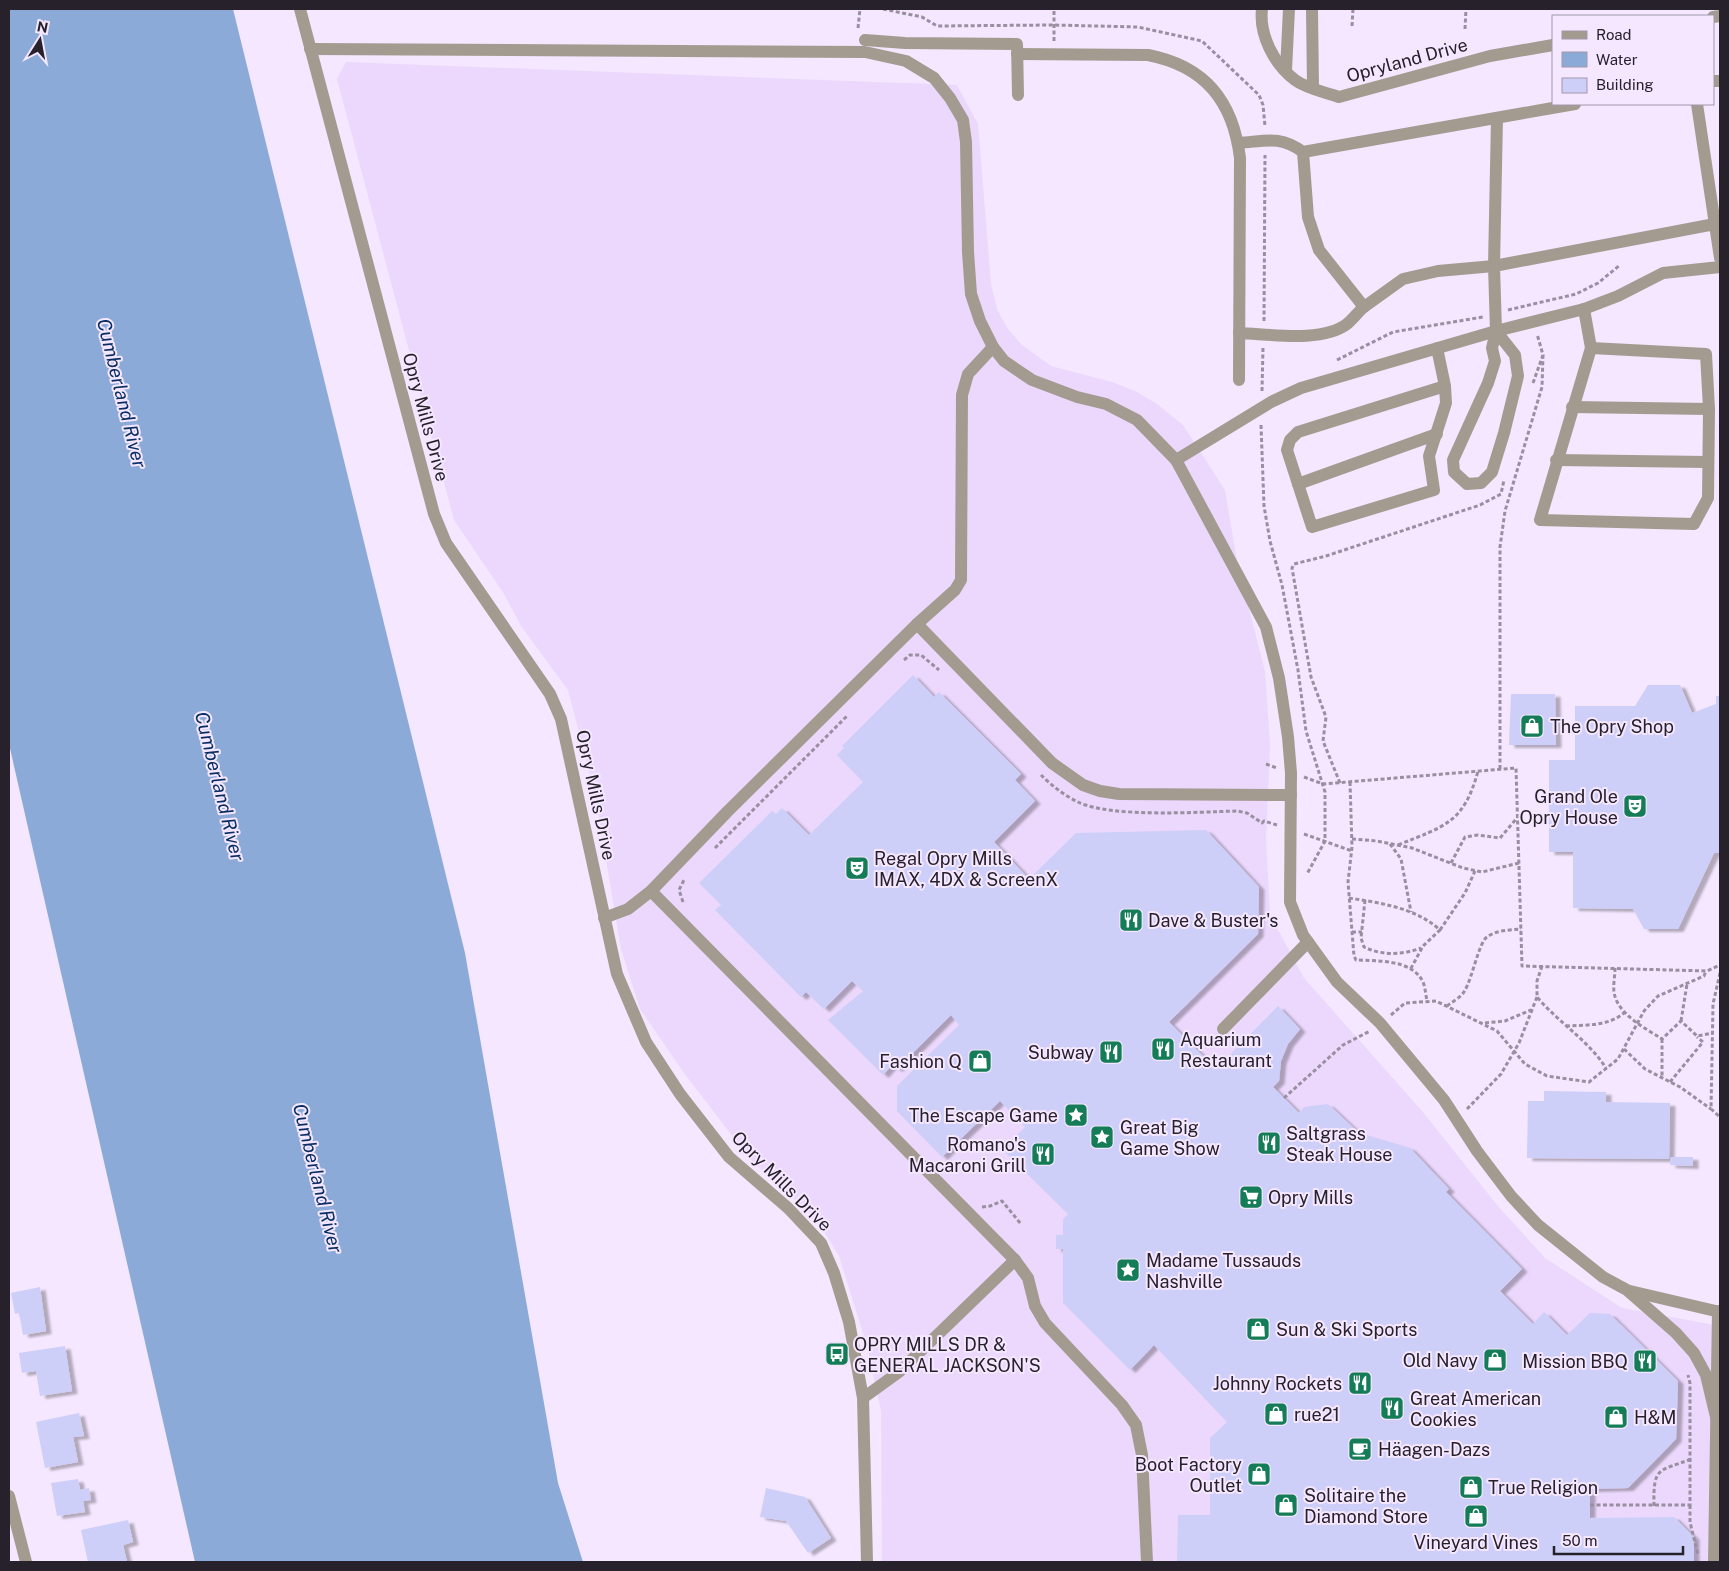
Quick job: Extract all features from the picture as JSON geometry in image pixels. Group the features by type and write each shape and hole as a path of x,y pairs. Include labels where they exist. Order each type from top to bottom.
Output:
{"street":[{"name":"Opry Mills Drive","path":"300,9 434,514 446,543 550,694 561,720 616,974 646,1042 660,1066 729,1157 788,1208 821,1244 834,1273 849,1322 863,1398 867,1562"},
{"name":"Opryland Drive","path":"1262,9 1264,38 1277,60 1295,80 1339,97 1490,56 1552,45"},
{"path":"1286,70 1290,9"},
{"path":"1312,9 1313,88"},
{"path":"865,40 1148,55 1184,65 1214,90 1227,107 1238,143 1240,158 1238,380"},
{"path":"310,49 865,52 906,60 934,78 963,120 971,294 980,322 994,347 1004,361 1032,380 1077,397 1106,404 1137,420 1176,460 1266,627 1279,678 1291,773 1290,902 1308,942 1337,982 1380,1023 1444,1100 1511,1196 1538,1226 1603,1277 1628,1290 1719,1312 1714,1562"},
{"path":"1017,49 1018,95"},
{"path":"1303,152 1569,105"},
{"path":"1697,105 1718,224 1720,258"},
{"path":"1496,331 1515,355 1518,376 1492,472 1481,483 1467,484 1454,472 1453,460 1488,383 1495,361 1492,348 1496,331 1494,266 1497,118"},
{"path":"1238,143 1265,142 1281,139 1292,143 1303,152 1308,217 1319,250 1364,307"},
{"path":"1239,333 1297,335 1326,333 1346,324 1364,307 1403,279 1438,271 1494,266 1718,224"},
{"path":"1176,460 1262,408 1301,388 1496,331 1584,309 1618,296 1663,274 1720,267"},
{"path":"1584,309 1591,348 1556,460 1540,520 1694,524 1708,498 1709,408 1706,354 1591,348"},
{"path":"604,918 628,909 651,891 727,812 917,624 955,590 961,580 962,395 968,374 994,347"},
{"path":"1438,348 1445,386 1446,403 1429,456 1434,490 1312,527 1287,450 1290,440 1298,432 1445,386"},
{"path":"1572,407 1709,408"},
{"path":"1298,484 1437,434"},
{"path":"1556,460 1707,462"},
{"path":"917,624 1052,763 1083,785 1100,791 1119,794 1292,795"},
{"path":"651,891 1015,1260 1028,1278 1035,1306 1044,1323 1122,1405 1136,1425 1142,1455 1148,1562"},
{"path":"1223,1029 1308,942"},
{"path":"863,1398 899,1372 1015,1260"},
{"path":"1628,1290 1676,1333 1694,1353 1706,1376 1718,1421"},
{"path":"9,1496 14,1544 26,1562"}],"path":[{"path":"883,9 922,17 937,26 1053,25 1138,28 1202,41 1259,95 1264,112 1265,142 1262,460 1266,515 1298,670 1306,731 1325,792 1325,841 1307,874"},
{"path":"1352,26 1353,9"},
{"path":"1465,28 1466,9"},
{"path":"1330,363 1393,332 1477,319 1576,294 1598,283 1620,265"},
{"path":"1500,769 1500,548 1505,511 1542,387 1543,356 1530,305"},
{"path":"1262,388 1267,386"},
{"path":"1307,651 1311,677 1326,717 1323,741 1340,783"},
{"path":"900,663 910,655 921,655 940,671"},
{"path":"714,849 851,713"},
{"path":"1266,764 1323,784 1516,768 1522,966 1706,971 1720,965"},
{"path":"1037,771 1078,802 1098,808 1129,811 1237,811 1247,813 1262,823 1264,821 1352,851"},
{"path":"1398,845 1437,829 1463,811 1478,771"},
{"path":"1350,782 1352,851 1348,882 1354,956 1356,960 1390,962 1410,970 1422,981 1427,1002"},
{"path":"1451,864 1465,837 1478,835 1500,838 1518,818"},
{"path":"1352,839 1390,843 1412,848 1451,864 1475,871 1491,870 1519,863"},
{"path":"1390,843 1400,859 1412,912"},
{"path":"1410,970 1422,948 1440,930 1465,893 1475,871"},
{"path":"688,907 682,901 679,890 690,874"},
{"path":"1349,898 1365,900 1412,912 1433,923 1440,930"},
{"path":"1365,900 1362,944 1372,951 1396,954 1422,948"},
{"path":"1447,1006 1464,993 1476,967 1480,947 1486,937 1499,932 1521,928"},
{"path":"1352,932 1362,932"},
{"path":"1456,1118 1483,1095 1502,1074 1515,1052 1537,997 1537,981 1542,966"},
{"path":"1615,968 1614,992 1617,1003 1638,1023 1662,1039"},
{"path":"1284,1098 1343,1045 1366,1034 1405,1003 1436,1001 1497,1031 1525,1064 1547,1076 1589,1082 1618,1059 1644,1011 1658,996 1704,976 1706,971"},
{"path":"1711,1109 1713,1004 1720,973"},
{"path":"1662,1078 1662,1039 1681,1021 1687,984"},
{"path":"1537,997 1566,1026 1589,1045 1606,1068"},
{"path":"1481,1023 1493,1024 1505,1021 1531,1010"},
{"path":"1566,1026 1608,1022 1625,1012"},
{"path":"1670,1082 1703,1042 1681,1021"},
{"path":"1697,1036 1713,1033"},
{"path":"1624,1049 1645,1069 1670,1082 1720,1117"},
{"path":"1002,1201 1021,1224"},
{"path":"1686,1368 1690,1382 1690,1522 1696,1541 1699,1562"},
{"path":"1654,1506 1656,1478 1661,1471 1669,1465 1691,1459"},
{"path":"1590,1505 1654,1506 1690,1504"}],"shaded area":[{"name":"Opry Mills","path":"346,62 957,85 978,124 991,284 997,309 1007,328 1022,345 1051,366 1112,382 1135,391 1157,404 1183,425 1225,490 1238,567 1265,671 1270,745 1266,839 1270,915 1304,978 1422,1111 1497,1205 1545,1258 1622,1308 1720,1326 1720,1562 882,1562 881,1411 867,1346 839,1256 817,1220 750,1159 684,1073 640,1009 621,949 595,795 568,690 521,626 504,594 454,520 337,79"}],"water":[{"name":"Cumberland River","path":"9,9 233,9 465,953 558,1483 583,1562 195,1562 9,744"}],"building":[{"name":"Opry Mills","path":"913,675 934,697 939,692 1021,774 1015,780 1035,801 994,842 1029,879 1076,833 1206,830 1259,887 1258,934 1169,1022 1216,1069 1278,1006 1300,1029 1288,1044 1281,1061 1279,1081 1273,1087 1299,1113 1304,1107 1328,1104 1359,1133 1410,1148 1449,1189 1446,1192 1522,1269 1500,1291 1533,1324 1544,1312 1567,1335 1590,1313 1610,1314 1678,1381 1676,1439 1628,1488 1590,1489 1590,1518 1674,1517 1694,1537 1694,1562 1177,1562 1178,1515 1210,1515 1210,1438 1227,1422 1154,1345 1130,1370 1063,1303 1063,1249 1056,1249 1056,1235 1063,1235 1063,1219 1068,1214 1002,1149 1025,1127 1000,1101 942,1157 897,1111 897,1086 959,1025 951,1015 897,1069 892,1065 883,1075 828,1020 863,991 852,981 824,1009 806,992 801,997 715,910 721,905 699,883 772,811 776,814 782,808 809,835 863,782 837,755 844,748 842,746"},
{"name":"Grand Ole Opry House","path":"1648,685 1680,685 1692,713 1716,704 1716,696 1720,696 1720,853 1714,853 1678,929 1644,929 1633,909 1573,908 1573,852 1549,852 1549,760 1575,760 1575,706 1635,706"},
{"name":"The Opry Shop","path":"1511,694 1555,694 1556,745 1509,745"},
{"path":"1544,1091 1606,1092 1606,1102 1670,1103 1669,1159 1527,1158 1528,1101 1544,1101"},
{"path":"1671,1157 1693,1157 1693,1166 1670,1165"},
{"path":"40,1287 46,1331 23,1335 19,1313 15,1314 11,1293"},
{"path":"65,1346 72,1391 40,1396 36,1371 22,1373 19,1353"},
{"path":"79,1413 84,1436 73,1437 78,1462 45,1468 36,1422"},
{"path":"78,1479 80,1490 89,1488 91,1500 83,1501 85,1512 57,1516 51,1483"},
{"path":"766,1488 805,1497 831,1538 808,1553 786,1521 760,1517"},
{"path":"128,1520 133,1542 123,1545 127,1562 88,1562 81,1530"}],"place":[{"name":"The Opry Shop","path":"1532,726"},
{"name":"Grand Ole Opry House","path":"1635,806"},
{"name":"Regal Opry Mills IMAX, 4DX & ScreenX","path":"857,868"},
{"name":"Dave & Buster's","path":"1131,920"},
{"name":"Aquarium Restaurant","path":"1163,1049"},
{"name":"Subway","path":"1111,1052"},
{"name":"Fashion Q","path":"980,1061"},
{"name":"The Escape Game","path":"1076,1115"},
{"name":"Great Big Game Show","path":"1102,1137"},
{"name":"Saltgrass Steak House","path":"1269,1143"},
{"name":"Romano's Macaroni Grill","path":"1043,1154"},
{"name":"Opry Mills","path":"1251,1197"},
{"name":"Madame Tussauds Nashville","path":"1128,1270"},
{"name":"Sun & Ski Sports","path":"1258,1329"},
{"name":"OPRY MILLS DR & GENERAL JACKSON'S","path":"837,1354"},
{"name":"Old Navy","path":"1495,1360"},
{"name":"Mission BBQ","path":"1645,1361"},
{"name":"Johnny Rockets","path":"1360,1383"},
{"name":"Great American Cookies","path":"1392,1408"},
{"name":"rue21","path":"1276,1414"},
{"name":"H&M","path":"1616,1417"},
{"name":"Häagen-Dazs","path":"1360,1449"},
{"name":"Boot Factory Outlet","path":"1259,1474"},
{"name":"True Religion","path":"1471,1487"},
{"name":"Solitaire the Diamond Store","path":"1286,1505"},
{"name":"Vineyard Vines","path":"1476,1516"}]}
